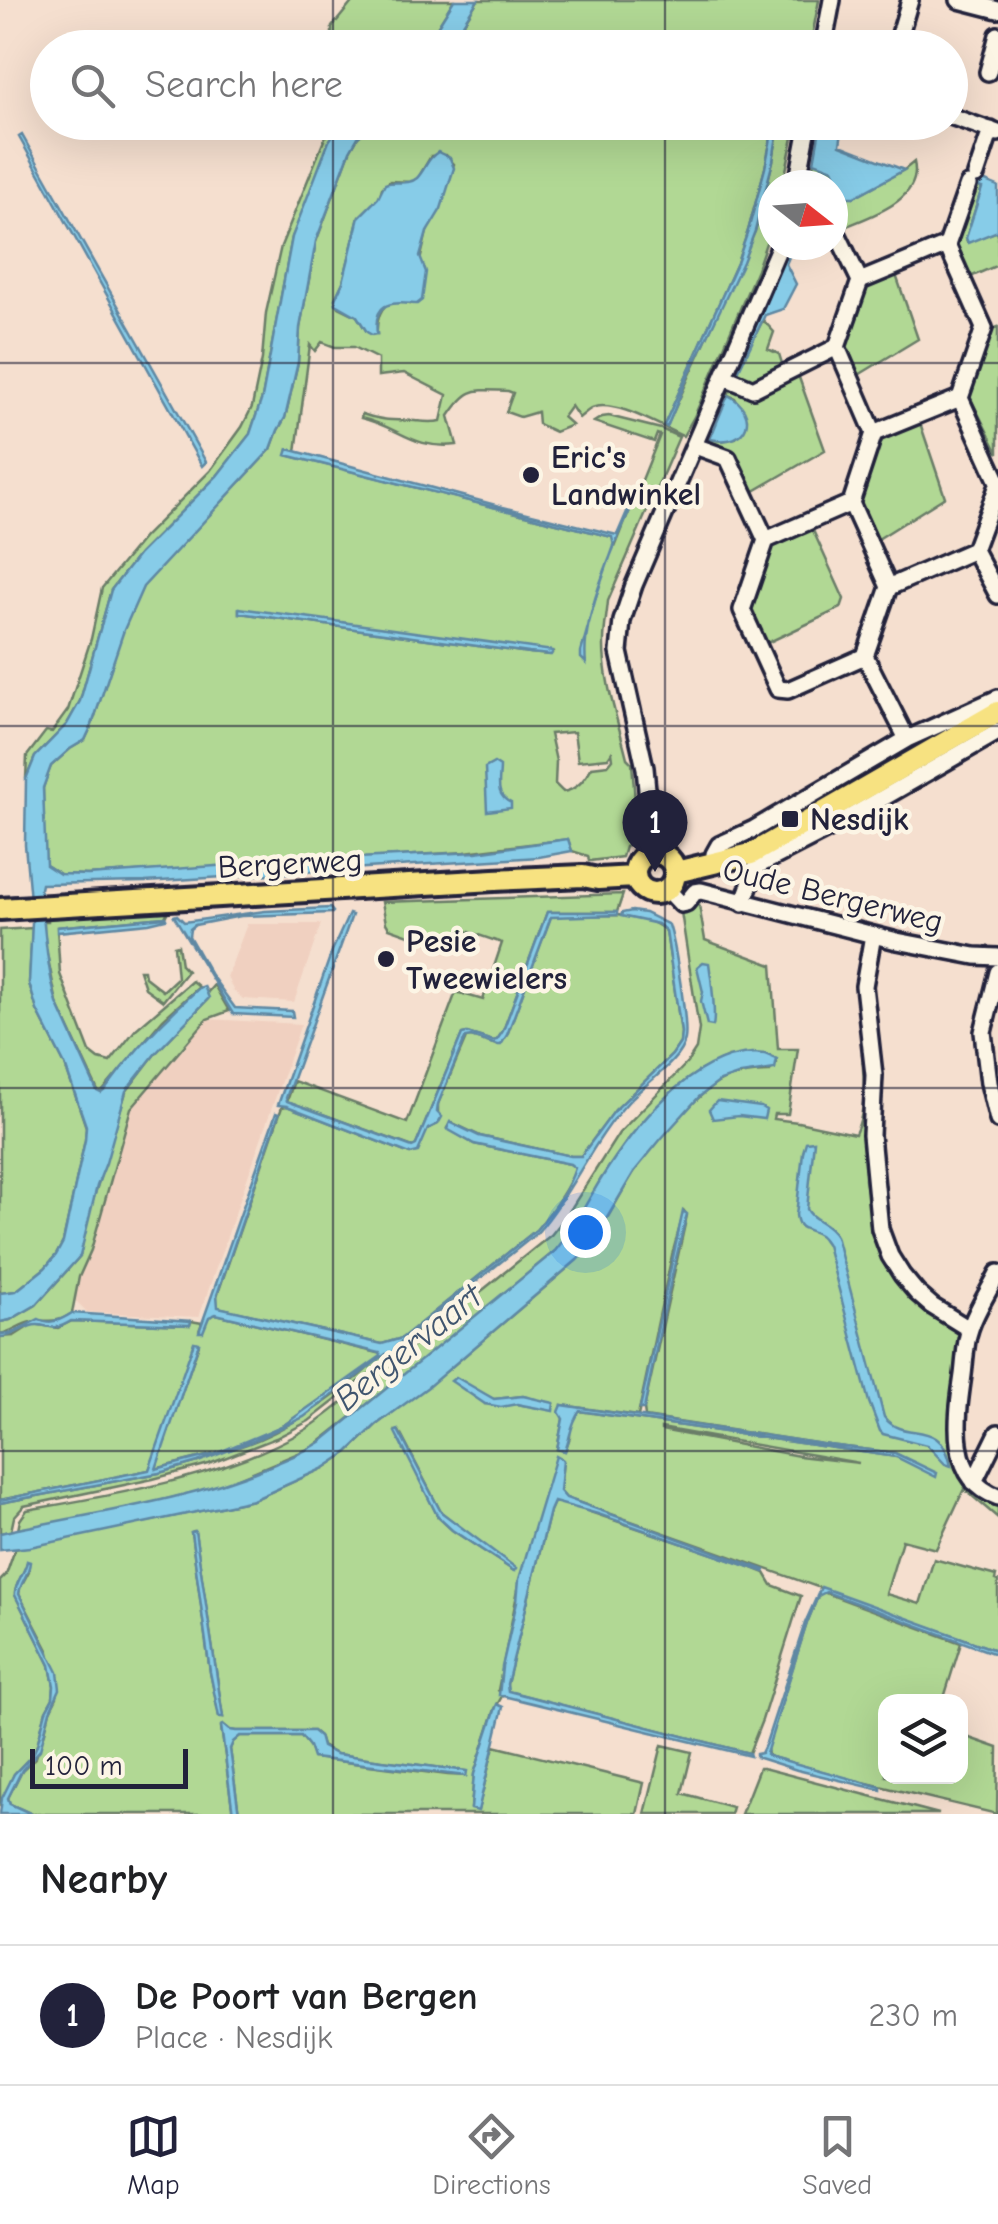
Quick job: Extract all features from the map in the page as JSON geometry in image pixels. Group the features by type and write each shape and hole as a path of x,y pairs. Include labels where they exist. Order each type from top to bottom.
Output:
{"main road":[{"path":"672,874 751,854 998,712"},
{"path":"672,874 668,856 641,865 638,884 648,892 662,892 672,874 714,854 778,838"},
{"name":"Bergerweg","path":"0,909 584,876 598,879 641,865"}],"street":[{"path":"826,30 832,0"},
{"path":"901,30 910,0"},
{"path":"959,0 998,10"},
{"path":"988,72 998,35"},
{"path":"860,281 947,246 995,132 968,122"},
{"path":"800,170 806,140"},
{"path":"874,433 960,398 991,325 947,246"},
{"path":"848,256 860,281 837,348 874,433 851,503 889,587 866,656 907,739"},
{"path":"641,865 645,768 620,663 621,628 634,585 774,260"},
{"path":"725,377 753,389 837,348"},
{"path":"889,587 974,550 998,484 960,398"},
{"path":"695,446 728,458 766,540 742,610 778,689 788,690 866,656"},
{"path":"766,540 851,503"},
{"path":"974,550 998,595"},
{"path":"714,854 719,845 754,829 997,690"},
{"path":"743,903 757,866 998,732"},
{"name":"Oude Bergerweg","path":"672,874 682,904 698,891 874,935 975,956 998,957"},
{"path":"874,935 864,986 874,1076 871,1135 880,1229 890,1256 917,1293 969,1329"},
{"path":"998,972 983,1032 998,1120"},
{"path":"998,1273 969,1329 958,1409 962,1461 974,1482 998,1496"},
{"path":"974,1482 998,1432"}],"shaded area":[{"path":"247,924 321,924 294,1002 243,999 233,990 227,977"},
{"path":"207,1019 301,1024 199,1317 87,1312 73,1298 91,1250 131,1108"}],"green space":[{"path":"354,0 454,0 435,30 332,27"},
{"path":"478,0 819,0 813,30 459,30"},
{"path":"324,140 334,140 292,237 262,398 250,434 217,476 139,554 111,590 80,701 67,724 35,757 26,779 27,756 68,710 91,639 102,588 144,537 210,471 252,407 281,246"},
{"path":"356,140 771,140 764,170 758,170 758,194 737,263 664,425 667,426 758,219 760,260 683,436 625,410 601,406 579,418 571,406 563,417 572,425 555,432 538,424 537,412 520,417 506,412 513,393 487,390 467,395 449,416 457,445 428,444 361,418 362,414 388,420 441,421 447,395 404,373 378,376 378,359 354,347 322,342 315,351 310,345 296,452 288,449 287,455 612,537 616,545 660,435 654,442 594,422 609,416 679,437 608,601 604,656 627,758 632,763 638,839 625,847 622,857 589,861 588,856 572,851 568,839 465,852 87,875 60,874 46,865 43,788 51,766 85,740 123,630 143,586 271,449 285,418 298,362 300,328 316,242","holes":["446,155 454,164 420,261 425,269 410,304 389,303 380,314 377,334 367,332 357,316 339,307 335,299 359,217 390,181 412,182 431,156","239,609 553,652 529,653 239,613","574,732 578,761 608,758 612,752 613,759 608,765 592,767 580,783 563,792 555,784 556,761 550,734"]},
{"path":"776,140 792,140 786,170 771,170"},
{"path":"814,162 833,170 812,170"},
{"path":"914,162 915,176 903,197 848,225 848,189 854,197"},
{"path":"976,186 982,188 967,242 998,231 998,265 968,278 955,247"},
{"path":"895,272 918,339 857,376 844,344 864,286"},
{"path":"763,320 774,332 768,349 779,354 784,370 755,383 735,374"},
{"path":"998,327 998,453 968,393 989,330"},
{"path":"797,372 825,450 749,494 708,444 710,439 736,438 747,419 735,398 728,395 732,386"},
{"path":"919,420 945,497 878,539 860,501 882,436"},
{"path":"811,526 844,599 841,608 765,644 748,608 769,547"},
{"path":"980,711 768,835 746,837 888,755"},
{"path":"623,894 617,912 547,912 503,1031 493,1041 462,1034 413,1147 287,1101 294,1081 407,1123 456,992 483,1000 502,943 464,930 446,948 389,928 382,902"},
{"path":"698,899 705,940 772,965 778,1049 798,1049 788,1114 774,1114 773,1119 855,1134 863,1105 862,1054 869,1052 865,1180 874,1229 885,1253 962,1328 954,1445 998,1501 998,1518 964,1489 936,1549 902,1540 886,1594 920,1604 934,1559 996,1576 998,1651 566,1498 560,1491 563,1460 521,1574 498,1690 502,1696 474,1774 471,1808 478,1810 494,1746 644,1783 637,1814 239,1814 230,1749 240,1736 301,1736 314,1758 448,1775 466,1776 466,1771 336,1754 322,1746 313,1731 236,1731 224,1725 221,1727 233,1814 32,1814 10,1804 8,1798 22,1770 36,1757 57,1697 49,1652 19,1594 29,1571 27,1562 15,1595 50,1665 53,1698 33,1754 14,1774 0,1807 0,1581 15,1549 253,1500 324,1468 577,1260 640,1164 700,1096 723,1080 769,1072 777,1063 765,1054 728,1057 685,1081 627,1141 574,1229 555,1251 313,1447 217,1487 18,1530 27,1510 205,1472 273,1447 305,1430 551,1235 619,1133 696,1049 699,1029 681,912","holes":["684,1211 687,1215 645,1417 895,1453 936,1476 897,1457 579,1411 565,1451 557,1449 562,1405 638,1416","484,1394 494,1399 523,1396 554,1404 552,1410 485,1404","661,1428 859,1463 661,1430","396,1431 441,1512 514,1571 438,1517","194,1531 223,1717 219,1716 191,1532"]},
{"path":"168,911 165,917 57,927 60,974 90,1052 99,1059 110,1062 136,1029 192,981 199,987 163,1019 101,1093 57,1003 44,921"},
{"path":"617,915 650,921 666,931 681,1032 680,1043 672,1055 615,1110 581,1156 480,1136 451,1122 447,1128 474,1144 576,1168 559,1200 536,1230 402,1338 382,1344 217,1307 217,1296 282,1107 410,1154 428,1129 438,1124 438,1104 466,1038 497,1045 507,1035 551,916"},
{"path":"32,928 29,983 37,1010 65,1065 86,1127 85,1140 63,1242 56,1255 16,1291 0,1293 0,930"},
{"path":"178,945 181,965 187,971 163,1001 145,988 139,970 144,970 145,977 163,991 177,978 174,946"},
{"path":"214,985 229,1011 207,1019 131,1108 91,1250 79,1277 72,1313 0,1334 0,1322 36,1305 80,1256 126,1092 155,1054 208,999 207,993"},
{"path":"447,1313 309,1421 276,1438 209,1464 24,1506 14,1517 11,1531 0,1533 0,1503 159,1473 214,1454 155,1469 199,1344 149,1470 0,1500 0,1337 14,1336 33,1324 58,1328 72,1321 190,1325 191,1321 202,1323 199,1331 216,1314 382,1354 392,1353 396,1346","holes":["377,1360 289,1425 229,1450 284,1425"]},
{"path":"558,1501 745,1565 765,1573 772,1585 801,1596 749,1753 507,1691 550,1511"},
{"path":"823,1592 961,1643 945,1694 878,1694 878,1784 968,1784 968,1737 998,1748 997,1814 846,1778 768,1756 767,1748 818,1596"},
{"path":"662,1745 692,1752 682,1793 732,1807 730,1814 645,1814"},
{"path":"759,1768 763,1768 939,1814 741,1814"}],"water":[{"path":"454,0 478,0 459,30 435,30"},
{"path":"22,135 206,462 202,466 19,137"},
{"path":"356,140 316,241 300,328 298,362 285,418 271,449 143,587 85,740 51,766 43,788 46,865 60,874 88,875 476,852 568,839 572,851 539,857 145,882 41,884 48,960 57,1003 97,1091 105,1090 149,1036 199,988 204,986 209,998 155,1054 126,1091 80,1256 36,1305 0,1322 0,1293 16,1291 45,1268 63,1242 86,1126 65,1065 37,1010 29,983 32,922 25,845 26,779 35,757 67,724 80,701 111,590 139,554 217,476 250,434 262,398 292,237 329,141"},
{"path":"771,140 776,140 771,170 764,170"},
{"path":"818,140 841,140 840,145 904,170 848,197 848,170 814,162"},
{"path":"438,152 450,158 454,168 420,257 426,272 422,300 417,304 386,306 378,314 377,334 372,335 357,316 336,304 335,299 359,217 378,198 385,184 413,180"},
{"path":"978,178 998,186 998,231 968,243 966,238 982,188 976,186"},
{"path":"758,194 758,219 743,262 667,427 664,425 748,231"},
{"path":"784,260 788,260 796,284 783,309 765,315 736,371"},
{"path":"728,395 744,410 746,427 734,438 710,439"},
{"path":"288,449 617,535 638,492 611,553 612,537 286,455"},
{"path":"239,608 553,651 551,655 529,653 239,613"},
{"path":"589,625 586,644 586,663 581,652"},
{"path":"494,763 500,767 500,792 511,808 487,811 485,768"},
{"path":"330,908 332,913 241,916 190,929 189,936 211,975 235,1008 292,1011 293,1017 233,1014 174,916 184,922 265,911"},
{"path":"632,911 669,925 685,1017 685,1039 677,1056 616,1116 537,1233 392,1353 304,1417 198,1462 0,1503 149,1470 194,1342 199,1343 156,1469 215,1454 284,1425 381,1356 216,1314 209,1317 203,1332 199,1332 276,1113 279,1114 217,1295 218,1307 382,1344 402,1338 536,1230 564,1193 575,1168 474,1144 447,1129 450,1122 479,1136 581,1156 615,1110 672,1055 680,1043 681,1032 666,931 658,924 621,916"},
{"path":"547,912 617,915 551,917 507,1035 501,1045 465,1038 438,1104 437,1112 442,1117 428,1129 418,1152 410,1154 278,1105 332,951 349,914 352,915 286,1098 412,1147 462,1034 493,1041 503,1031"},
{"path":"165,917 149,923 57,932 57,927"},
{"path":"709,963 713,1026 707,1025 701,1001 703,992 697,967"},
{"path":"753,1053 777,1059 775,1069 720,1081 699,1097 634,1172 591,1245 577,1260 428,1387 324,1468 253,1500 0,1550 0,1533 200,1490 265,1468 322,1441 555,1251 629,1138 665,1098 707,1066"},
{"path":"717,1101 761,1107 766,1110 764,1119 713,1119 709,1110"},
{"path":"814,1141 807,1209 836,1236 884,1417 902,1429 931,1435 946,1450 951,1466 927,1445 880,1431 827,1245 797,1220 803,1152 806,1142"},
{"path":"683,1211 687,1214 644,1409 640,1409"},
{"path":"72,1313 191,1321 190,1325 71,1321 58,1327 31,1326 0,1337 39,1319 56,1321"},
{"path":"456,1377 494,1399 523,1396 554,1403 553,1411 517,1404 485,1404 451,1381"},
{"path":"562,1405 895,1453 937,1473 936,1477 896,1457 580,1411 565,1451 557,1449"},
{"path":"398,1430 441,1512 516,1568 514,1571 438,1517 395,1432"},
{"path":"556,1456 563,1460 560,1491 566,1498 765,1570 554,1502 508,1691 750,1756 499,1695 519,1579"},
{"path":"195,1531 223,1717 219,1717 210,1672 191,1532"},
{"path":"27,1561 29,1567 19,1594 58,1672 60,1689 40,1750 22,1770 8,1798 10,1804 32,1814 0,1814 2,1798 14,1774 33,1754 53,1698 50,1665 15,1595"},
{"path":"821,1587 998,1651 998,1655 826,1592 818,1596 766,1754 881,1790 756,1757 766,1743 805,1623"},
{"path":"497,1704 503,1707 478,1811 471,1809 474,1774"},
{"path":"221,1726 236,1731 313,1731 322,1747 336,1754 467,1771 466,1776 313,1758 301,1736 240,1736 230,1749 239,1814 233,1814"}],"place":[{"name":"Eric's Landwinkel","path":"531,475"},
{"name":"Nesdijk","path":"790,819"},
{"name":"De Poort van Bergen","path":"655,872"},
{"name":"Pesie Tweewielers","path":"386,959"}],"water label":[{"name":"Bergervaart","path":"408,1347"}]}
